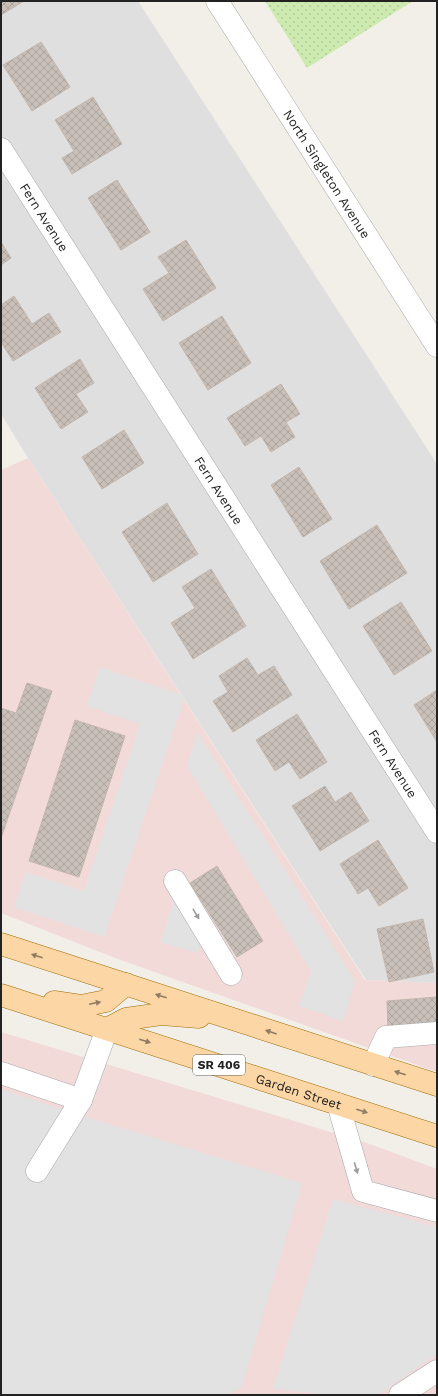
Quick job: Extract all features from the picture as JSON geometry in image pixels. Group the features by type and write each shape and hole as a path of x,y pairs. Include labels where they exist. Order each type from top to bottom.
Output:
{"main road":[{"path":"1,944 437,1085"},
{"path":"1,995 81,1006 106,1001 126,984"},
{"name":"Garden Street","path":"1,995 437,1136"},
{"path":"107,1029 126,1019 161,1014 238,1020"}],"street":[{"name":"North Singleton Avenue","path":"217,1 437,346"},
{"name":"Fern Avenue","path":"1,149 437,832"},
{"path":"176,881 231,974"},
{"path":"37,1171 81,1100 107,1029"},
{"path":"373,1065 386,1037 437,1033"},
{"path":"1,1073 81,1100"},
{"path":"338,1104 363,1191 437,1211"},
{"path":"410,1392 437,1371"}],"shaded area":[{"path":"1,1 138,1 437,464 437,983 366,980 1,414"},
{"path":"28,458 365,980 437,983 437,1072 115,958 1,913 1,470"},
{"path":"100,667 185,696 104,937 14,907 26,872 84,891 140,724 87,706"},
{"path":"197,732 355,981 343,1021 299,1006 311,971 187,766"},
{"path":"176,896 202,940 197,953 160,942"},
{"path":"1,1032 370,1144 437,1169 437,1395 1,1395"},
{"path":"1,1089 47,1105 302,1183 242,1386 228,1395 1,1395"},
{"path":"333,1199 437,1227 437,1354 378,1395 329,1395 273,1389"}],"green space":[{"path":"265,1 413,1 307,68"}],"building":[{"path":"1,1 24,1 1,15"},
{"path":"41,42 70,87 32,111 3,65"},
{"path":"93,97 122,144 72,174 62,158 74,151 55,120"},
{"path":"117,180 150,232 121,250 88,198"},
{"path":"186,240 216,288 163,321 143,289 169,273 158,257"},
{"path":"1,242 11,258 1,265"},
{"path":"14,296 32,324 49,313 61,332 13,361 1,342 1,305"},
{"path":"222,316 251,363 208,390 179,343"},
{"path":"80,359 94,383 76,394 88,412 61,429 35,388"},
{"path":"281,384 300,414 286,422 295,437 271,452 261,436 245,446 227,418"},
{"path":"124,430 144,463 102,489 82,457"},
{"path":"299,467 332,519 303,537 271,485"},
{"path":"167,503 198,554 153,582 122,532"},
{"path":"377,525 407,573 349,609 320,561"},
{"path":"211,569 246,626 193,659 171,623 195,608 182,587"},
{"path":"401,602 432,651 394,675 363,626"},
{"path":"247,658 258,675 274,666 292,695 233,732 213,701 228,692 219,676"},
{"path":"27,683 52,691 1,838 1,708 16,713"},
{"path":"437,690 437,742 414,705"},
{"path":"297,714 327,762 300,779 289,762 275,771 256,740"},
{"path":"75,720 125,736 79,877 29,861"},
{"path":"325,786 335,802 351,792 369,821 320,851 292,806"},
{"path":"378,840 408,888 379,906 368,888 358,894 340,864"},
{"path":"217,866 263,941 237,957 190,883"},
{"path":"423,919 434,972 389,982 377,929"},
{"path":"437,997 437,1027 388,1030 387,1001"}]}
